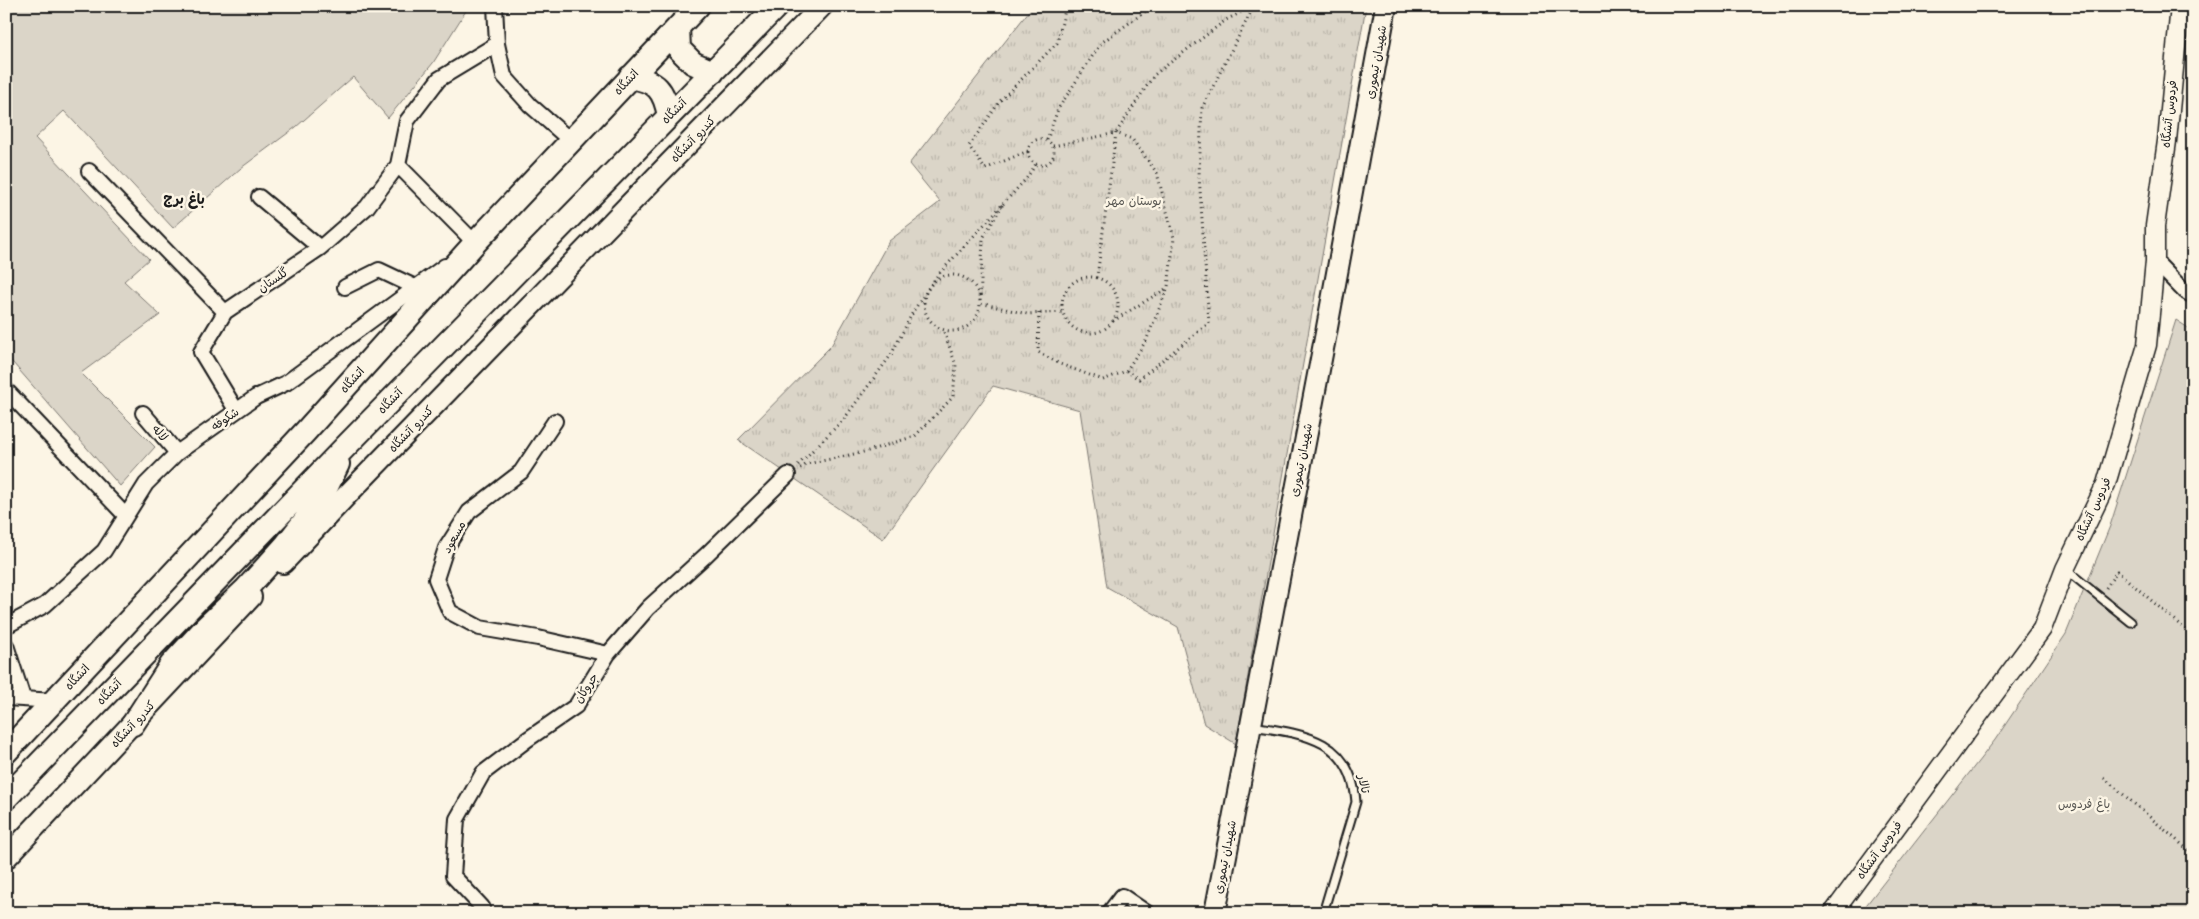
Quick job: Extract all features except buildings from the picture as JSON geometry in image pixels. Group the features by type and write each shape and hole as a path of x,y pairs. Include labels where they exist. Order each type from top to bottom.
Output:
{"main road":[{"name":"اتشگاه","path":"6,752 305,432 475,243 698,6"},
{"name":"آتشگاه","path":"6,798 777,6"},
{"name":"کندرو آتشگاه","path":"6,858 346,496 822,6"},
{"name":"شهیدان تیموری","path":"1214,913 1326,334 1386,6"},
{"path":"678,27 679,49 693,63 713,72"},
{"path":"630,77 645,80 657,86 666,100 669,116"},
{"path":"133,724 171,665 206,627 246,589 285,546 320,501 349,444"}],"street":[{"path":"495,6 497,44 504,76 530,105 571,141"},
{"name":"فردوس آتشگاه","path":"1833,913 2042,628 2065,569 2106,484 2147,344 2155,261 2155,226 2167,141 2180,6"},
{"path":"475,243 398,165 407,121 439,79 497,44"},
{"name":"گلستان","path":"236,410 201,352 225,312 320,248 367,207 398,165"},
{"path":"89,171 225,312"},
{"path":"259,198 320,248"},
{"name":"شکوفه","path":"6,626 45,605 104,551 146,484 176,453 236,410 286,383 475,243"},
{"path":"2155,261 2184,291 2193,296"},
{"path":"346,287 379,270 415,287"},
{"path":"6,390 126,516"},
{"name":"لاله","path":"143,413 176,453"},
{"name":"مسعود","path":"555,421 521,472 468,512 446,548 436,579 450,612 480,628 538,638 608,654"},
{"name":"جروکان","path":"480,913 482,907 453,876 457,819 483,773 576,706 608,654 648,608 705,556 788,475"},
{"path":"6,645 23,698"},
{"path":"6,698 55,701"},
{"path":"1109,913 1122,896 1147,913"}],"lane":[{"path":"2065,569 2131,622"},
{"name":"تالار","path":"1250,726 1308,736 1325,743 1341,758 1354,784 1356,802 1322,913"}],"path":[{"path":"1028,151 1030,159 1036,164 1041,165 1049,162 1054,155 1053,146 1047,140 1035,141 1028,151 985,169 969,146 1002,100 1057,43 1066,6"},
{"path":"1047,140 1058,109 1101,44 1153,6"},
{"path":"1096,278 1116,132 1154,75 1226,20 1254,6"},
{"path":"1126,371 1139,379 1209,323 1199,175 1202,108 1254,6"},
{"path":"1039,313 1038,352 1060,364 1103,380 1126,371 1146,340 1168,287 1174,238 1157,173 1132,139 1116,132 1053,146"},
{"path":"1003,204 983,238 979,312 968,326 952,331 943,329 929,318 924,300 927,291 950,261 1026,179 1036,164"},
{"path":"788,475 844,419 891,355 914,310 933,283 949,275 967,279 979,294 980,303"},
{"path":"1112,321 1117,314 1117,296 1112,287 1105,281 1087,277 1070,285 1063,302 1064,312 1067,320 1081,331 1098,331 1168,287"},
{"path":"980,303 1027,314 1064,312"},
{"path":"788,475 806,464 868,451 915,436 953,398 956,365 943,329"},
{"path":"2100,596 2117,571 2193,636"},
{"path":"2104,778 2193,854"}],"green space":[{"path":"6,6 469,6 433,63 388,118 353,77 296,127 241,168 173,228 64,111 35,138 149,259 124,281 160,315 81,373 155,447 120,486 6,355"},
{"name":"بوستان مهر","path":"1033,6 1366,6 1236,744 1204,724 1178,627 1107,587 1080,410 993,386 883,539 738,440 831,346 889,241 940,202 909,164"},
{"name":"باغ فردوس","path":"2176,320 2193,331 2193,913 1860,913 1995,740 2066,634 2110,526"}],"district":[{"name":"باغ برج","path":"184,199"}]}
